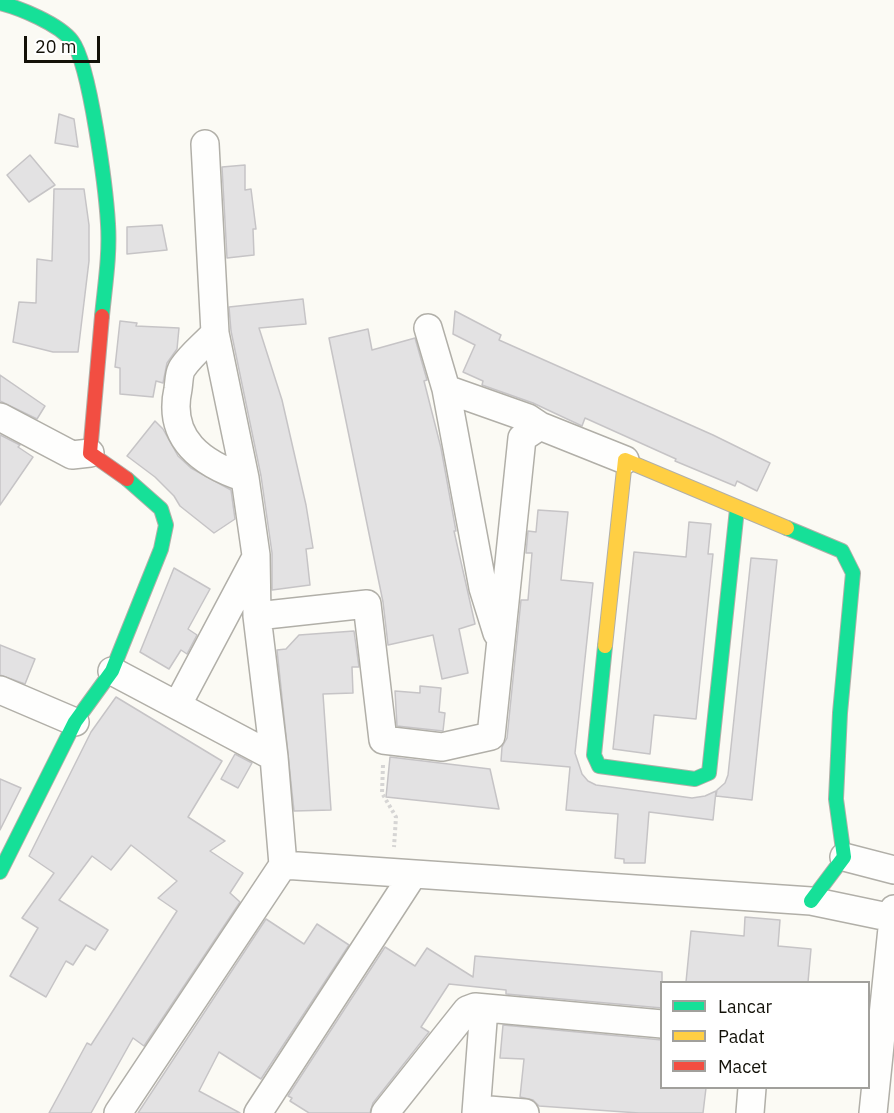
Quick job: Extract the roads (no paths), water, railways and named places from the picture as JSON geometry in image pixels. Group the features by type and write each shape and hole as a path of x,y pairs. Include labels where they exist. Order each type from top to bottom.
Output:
{"street":[{"path":"0,3 26,10 71,39 81,56 88,86 108,224 108,262 97,354 90,453"},
{"path":"118,1113 283,865 274,757 257,616 256,555 245,478 215,333 205,144"},
{"path":"428,328 446,389 483,588 501,646"},
{"path":"215,333 182,368 175,400 178,429 200,457 226,472 245,478"},
{"path":"446,389 528,418 540,426 842,550 853,573 840,713 836,798 844,857 811,901"},
{"path":"0,417 72,455 90,453 152,499 161,509 166,525 161,549 112,671 75,722 0,872"},
{"path":"257,616 367,604 383,740 442,747 490,736 522,438 540,426"},
{"path":"625,460 594,755 600,766 695,778 702,778 709,773 737,508"},
{"path":"178,704 256,555"},
{"path":"112,671 274,757"},
{"path":"0,690 75,722"},
{"path":"844,857 894,870"},
{"path":"283,865 412,876 811,901 893,913 873,1113"},
{"path":"258,1113 412,876"},
{"path":"385,1113 467,1010 475,1007 660,1024"},
{"path":"484,1008 477,1111 525,1113"},
{"path":"750,1113 753,1089"}]}
